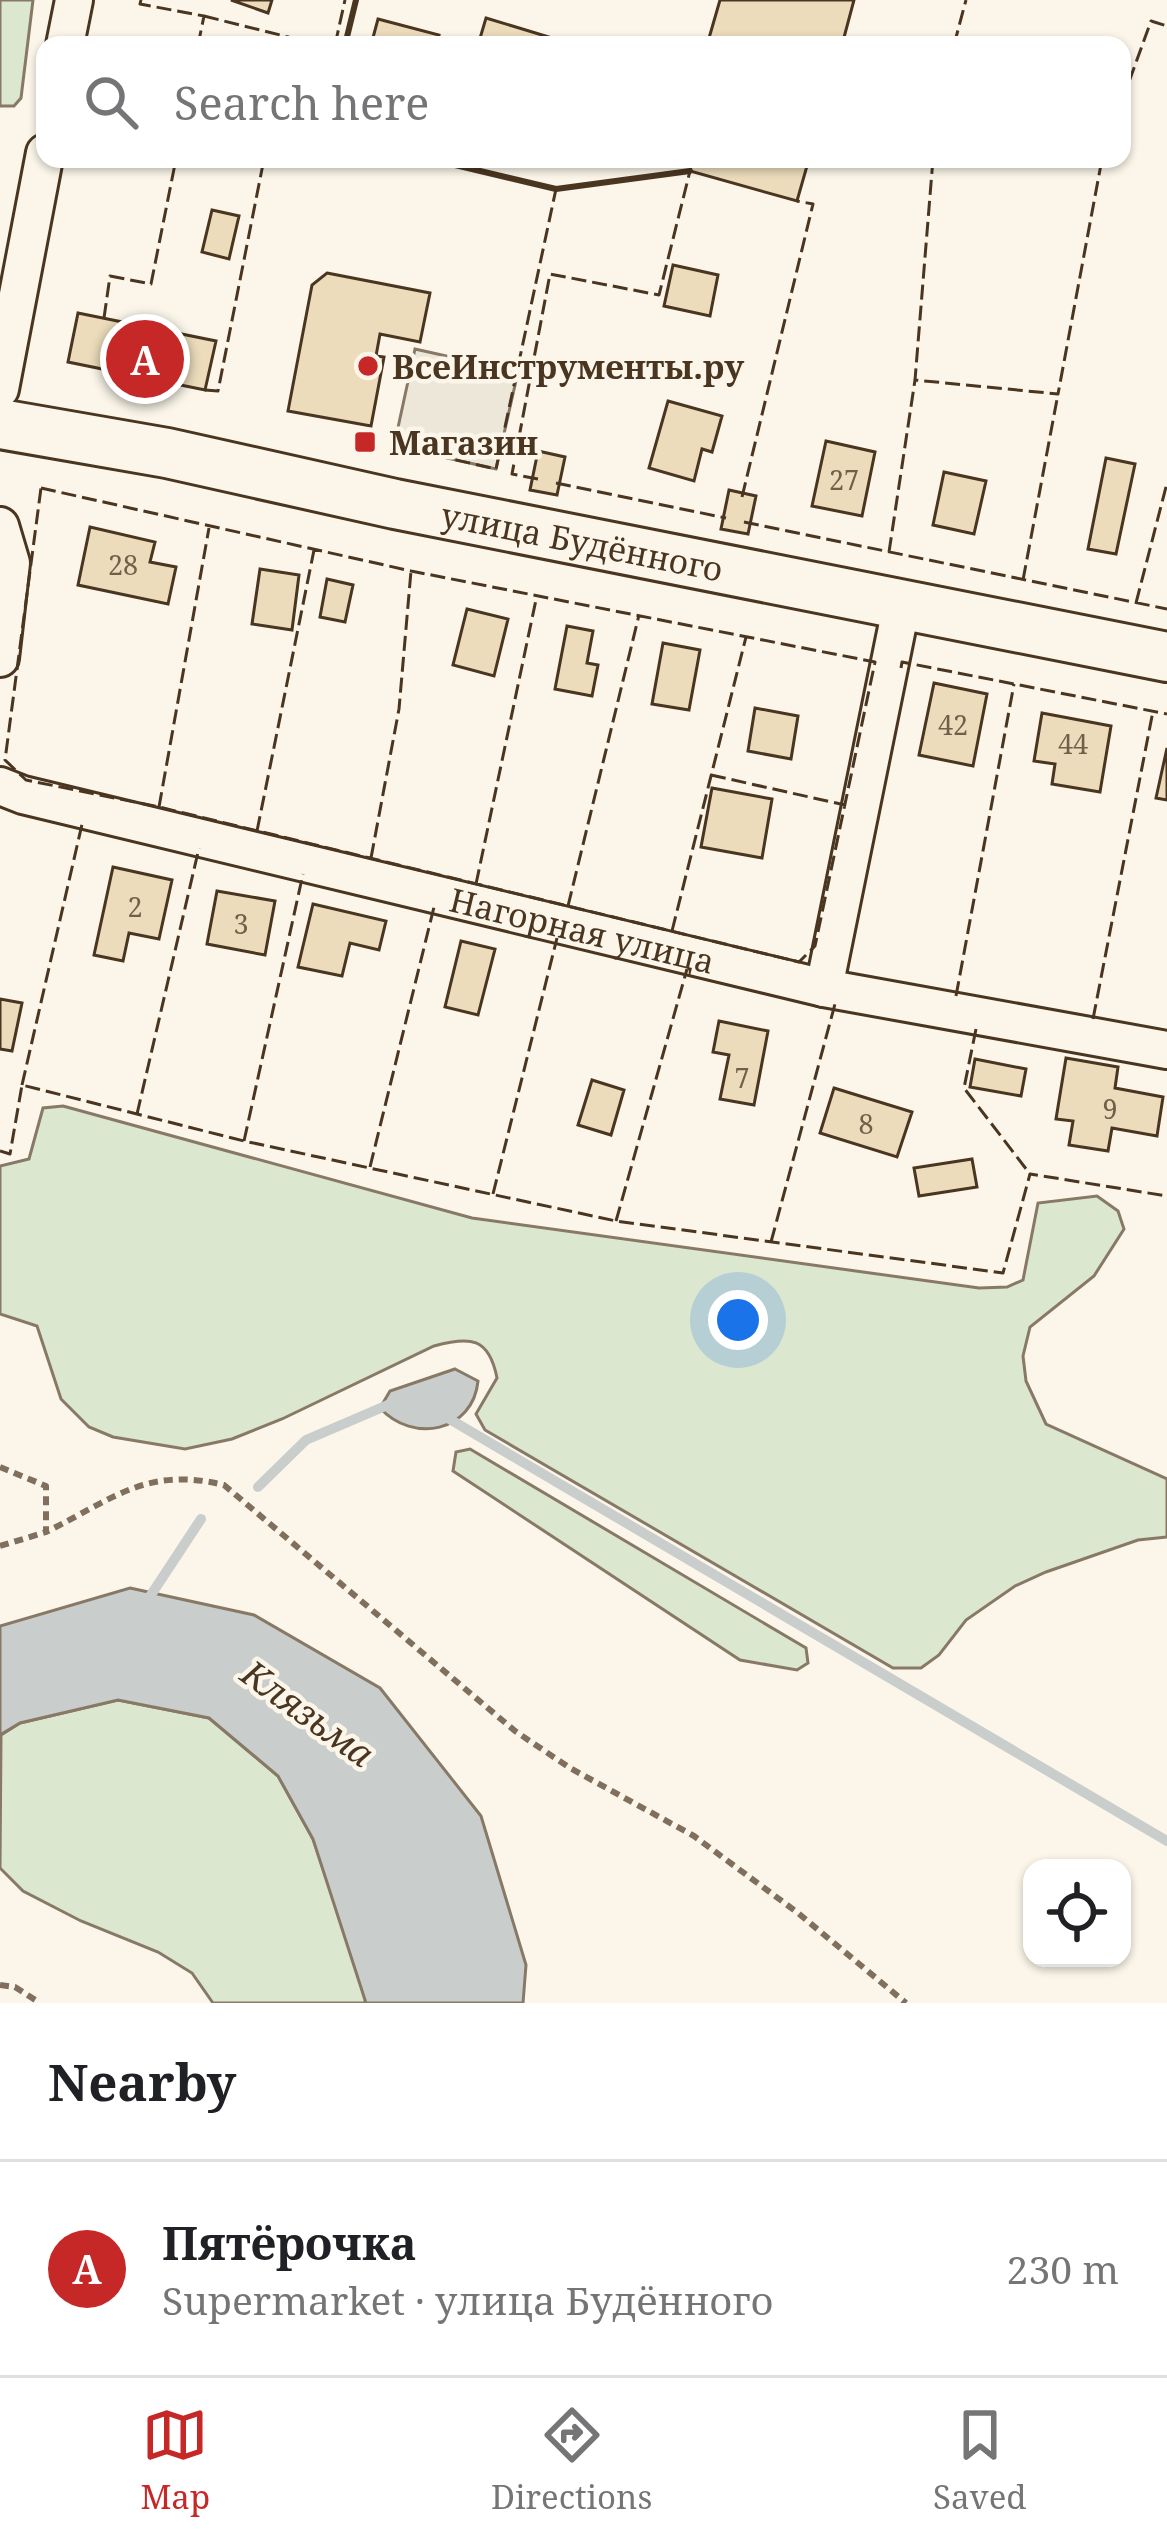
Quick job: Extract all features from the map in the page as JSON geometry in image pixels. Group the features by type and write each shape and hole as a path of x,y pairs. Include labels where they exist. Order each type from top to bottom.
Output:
{"main road":[{"name":"улица Будённого","path":"0,424 167,453 395,504 1167,657"}],"street":[{"path":"67,36 74,0"},
{"path":"0,389 42,168"},
{"path":"0,526 11,563 0,658"},
{"path":"824,988 902,603"},
{"name":"Нагорная улица","path":"0,786 824,988 1167,1050"}],"path":[{"path":"0,1467 46,1486 46,1532"},
{"path":"0,1546 46,1532 153,1479 201,1479 224,1485 515,1730 570,1768 694,1836 798,1913 906,2003"},
{"path":"0,1984 40,2003"}],"green space":[{"path":"0,0 33,0 21,98 14,106 0,106"},
{"path":"63,1106 472,1218 979,1288 1007,1287 1023,1280 1038,1203 1097,1196 1118,1211 1124,1229 1094,1276 1030,1327 1023,1356 1026,1381 1046,1424 1167,1479 1167,1537 1138,1540 1015,1586 966,1620 939,1655 921,1668 893,1668 485,1430 476,1414 497,1378 489,1354 476,1343 434,1346 232,1439 185,1449 113,1437 89,1427 61,1399 37,1326 0,1314 0,1166 29,1159 43,1108"},
{"path":"470,1449 806,1648 808,1663 797,1670 740,1660 453,1471 456,1452"},
{"path":"118,1700 209,1718 278,1776 313,1839 367,1999 364,2003 213,2003 192,1973 158,1952 23,1891 0,1868 1,1735 20,1723"}],"shaded area":[{"path":"415,349 518,372 496,469 394,446"}],"water":[{"path":"455,1369 478,1381 474,1398 453,1421 424,1429 393,1419 380,1408 390,1391"},
{"name":"Клязьма","path":"130,1588 254,1615 380,1688 481,1816 526,1965 523,2003 366,2003 313,1839 278,1776 209,1718 118,1700 20,1723 0,1735 0,1626"}],"building":[{"path":"231,0 272,0 268,13"},
{"path":"720,0 854,0 844,36 710,36"},
{"path":"486,18 545,36 481,36"},
{"path":"378,19 439,35 439,36 373,36"},
{"path":"691,168 806,168 797,201"},
{"path":"212,210 239,216 229,259 202,252"},
{"path":"673,265 718,275 710,316 664,306"},
{"path":"327,273 430,293 420,342 380,334 376,356 384,357 371,426 288,411 312,285"},
{"path":"78,313 216,341 205,390 68,362"},
{"path":"668,401 722,416 712,452 702,449 694,481 649,468"},
{"path":"826,441 875,452 862,516 812,506"},
{"path":"538,451 565,457 557,495 530,490"},
{"path":"1106,458 1135,464 1116,554 1088,549"},
{"path":"944,472 986,481 974,534 933,525"},
{"path":"729,490 756,496 748,534 721,529"},
{"path":"90,527 155,542 150,562 176,567 168,604 78,585"},
{"path":"260,569 299,575 292,630 252,624"},
{"path":"327,579 353,585 345,622 320,617"},
{"path":"467,609 508,619 494,676 453,665"},
{"path":"567,626 593,631 587,663 598,665 592,696 555,689"},
{"path":"663,643 700,650 689,710 652,704"},
{"path":"934,683 987,694 973,766 919,755"},
{"path":"755,708 798,716 791,759 748,751"},
{"path":"1042,713 1111,726 1100,792 1052,784 1055,764 1034,761"},
{"path":"1167,748 1167,800 1156,798"},
{"path":"712,788 772,799 762,858 701,847"},
{"path":"113,867 172,880 159,939 129,933 123,961 94,955"},
{"path":"217,891 275,901 265,955 207,944"},
{"path":"313,904 386,921 379,950 350,943 342,976 298,967"},
{"path":"461,941 495,949 478,1015 445,1007"},
{"path":"0,999 22,1003 12,1051 0,1049"},
{"path":"719,1021 768,1031 754,1105 720,1099 729,1055 713,1052"},
{"path":"1066,1058 1118,1067 1115,1088 1163,1097 1157,1136 1112,1128 1108,1151 1069,1145 1073,1121 1056,1119"},
{"path":"975,1059 1026,1069 1021,1096 970,1087"},
{"path":"592,1080 624,1090 611,1135 578,1125"},
{"path":"834,1088 912,1112 897,1157 820,1133"},
{"path":"972,1159 977,1187 919,1196 914,1168"}],"waterway":[{"path":"258,1487 306,1440 390,1404"},
{"path":"446,1417 1167,1841"},
{"path":"147,1601 201,1519"}],"fence":[{"path":"141,0 140,4 204,16 200,36"},
{"path":"337,36 345,0"},
{"path":"956,36 966,0"},
{"path":"204,16 284,36"},
{"path":"1131,76 1151,21 1167,26"},
{"path":"104,318 110,276 151,284 174,168"},
{"path":"205,390 218,391 262,168"},
{"path":"932,168 915,380 1058,394 1100,168"},
{"path":"538,479 512,474 550,274 659,295 690,171"},
{"path":"394,446 496,469 556,189"},
{"path":"742,497 813,204 797,201"},
{"path":"889,552 915,380"},
{"path":"1023,580 1058,394"},
{"path":"556,483 726,518"},
{"path":"1136,603 1167,483"},
{"path":"41,488 411,571 875,662 815,946 799,962 159,807 26,780 5,760 41,488"},
{"path":"744,522 1167,609"},
{"path":"159,807 209,528"},
{"path":"257,831 314,550"},
{"path":"371,858 399,709 411,571"},
{"path":"476,884 537,595"},
{"path":"568,906 639,615"},
{"path":"672,931 746,637"},
{"path":"901,668 902,662 1167,714"},
{"path":"956,996 1014,684"},
{"path":"1093,1019 1153,711"},
{"path":"711,775 845,805"},
{"path":"22,1085 83,820"},
{"path":"137,1114 199,848"},
{"path":"244,1141 303,874"},
{"path":"370,1167 434,907"},
{"path":"493,1194 557,938"},
{"path":"616,1221 687,969"},
{"path":"771,1242 835,1004"},
{"path":"976,1029 964,1088 1030,1174"},
{"path":"0,1151 10,1154 22,1085 244,1141 616,1221 1003,1273 1030,1174 1167,1196"}],"wall":[{"path":"347,36 356,0"},
{"path":"468,168 556,189 690,171"}],"place":[{"name":"Пятёрочка","path":"145,359"},
{"name":"ВсеИнструменты.ру","path":"368,366"},
{"name":"Магазин","path":"365,442"}]}
